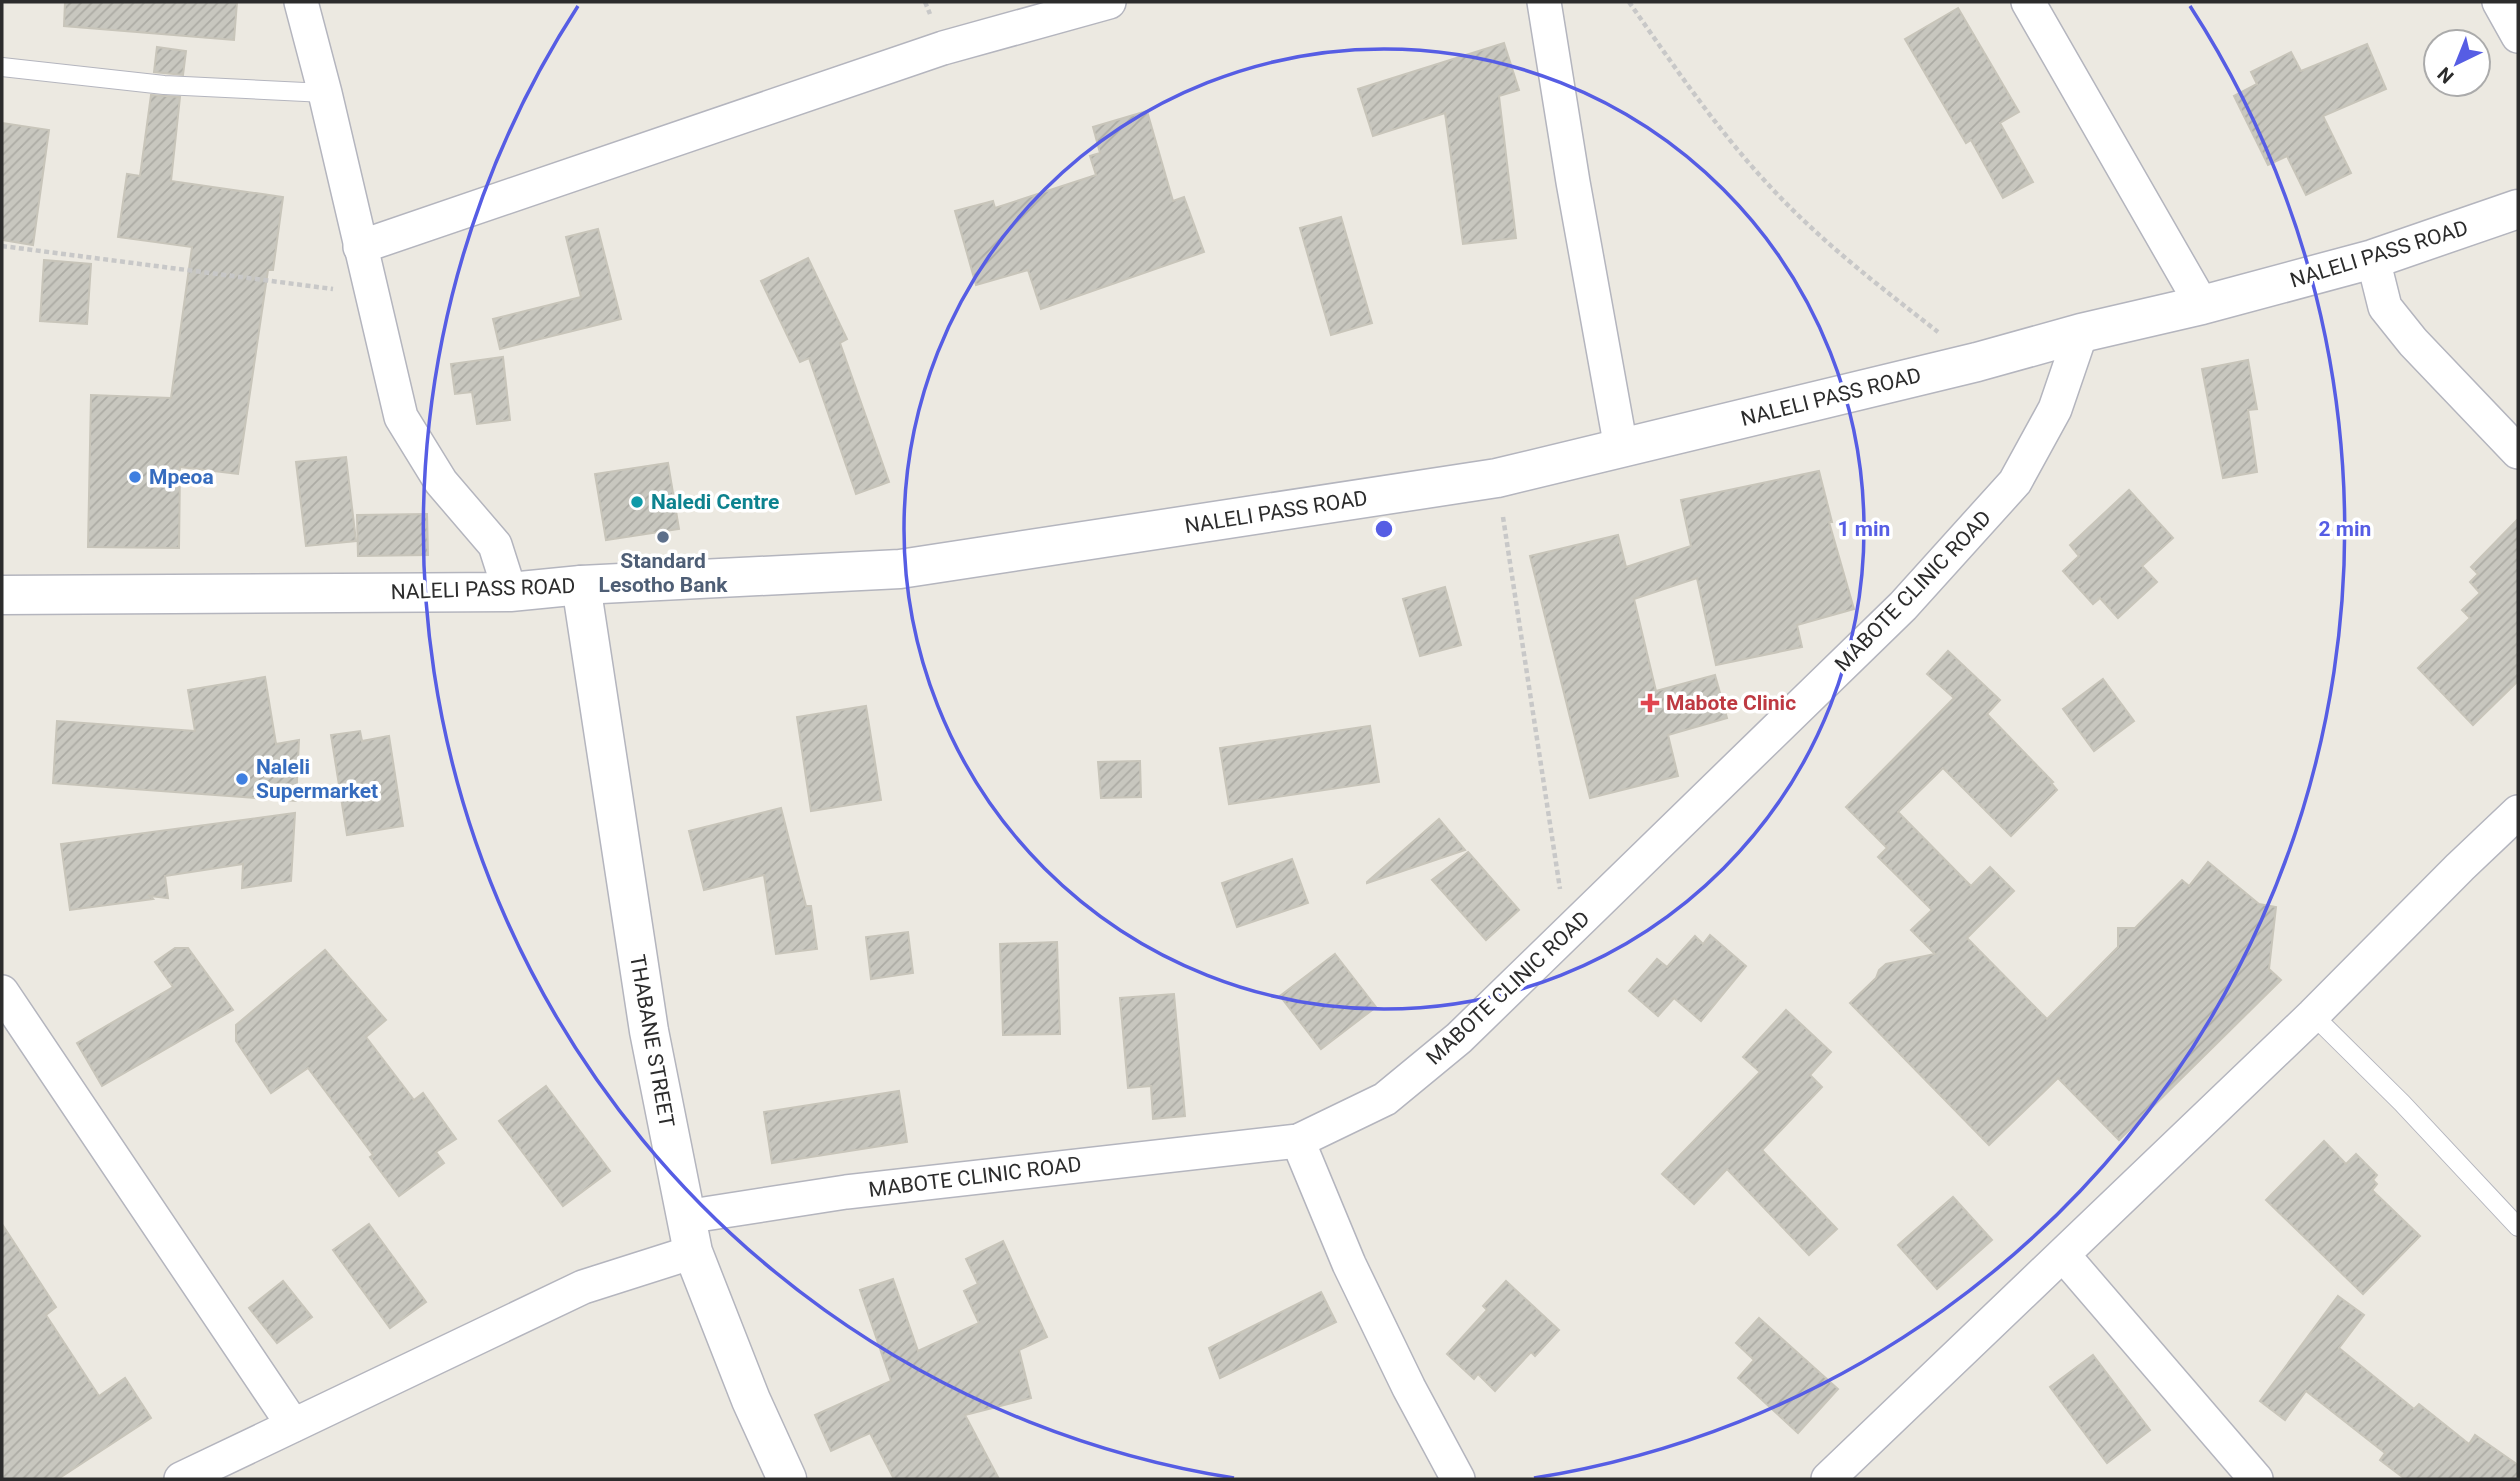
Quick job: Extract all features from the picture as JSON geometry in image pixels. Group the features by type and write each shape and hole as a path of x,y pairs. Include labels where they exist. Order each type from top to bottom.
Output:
{"main road":[{"name":"NALELI PASS ROAD","path":"2,595 510,592 581,585 900,569 1497,478 1978,362 2081,333 2202,305 2373,260 2518,209"},
{"name":"THABANE STREET","path":"581,585 649,1031 689,1234 751,1400 787,1479"}],"street":[{"path":"301,2 401,416 441,482 495,545 510,592"},
{"path":"360,247 943,48 1109,2"},
{"path":"1544,2 1620,448"},
{"path":"2028,2 2202,305"},
{"path":"2498,2 2518,36"},
{"path":"2373,260 2385,307 2413,342 2518,453"},
{"name":"MABOTE CLINIC ROAD","path":"186,1478 689,1234 846,1192 1298,1141 1385,1099 1459,1038 1903,606 2015,482 2054,409 2081,333"},
{"path":"1828,1479 2313,1015 2518,812"},
{"path":"2,992 293,1425"},
{"path":"1298,1141 1349,1264 1409,1388 1458,1479"},
{"path":"2064,1255 2256,1479"}],"lane":[{"path":"2,67 164,85 325,93"},
{"path":"2313,1015 2402,1103 2518,1227"}],"path":[{"path":"1629,2 1706,111 1779,196 1860,271 1978,362"},
{"path":"2,246 372,295"},
{"path":"1497,478 1567,934"}],"building":[{"path":"65,2 237,2 234,40 64,26"},
{"path":"1958,8 2019,112 2000,123 2033,182 2003,198 1971,140 1966,143 1905,39"},
{"path":"1504,43 1519,90 1499,96 1516,238 1463,244 1445,113 1373,136 1358,89"},
{"path":"2367,44 2386,89 2323,116 2351,173 2306,195 2287,156 2268,165 2234,96 2257,84 2251,72 2291,52 2301,71"},
{"path":"157,47 186,51 183,75 154,72"},
{"path":"151,95 180,97 171,181 283,197 273,270 268,270 238,474 180,467 179,548 88,547 91,395 171,398 192,247 118,237 127,174 140,176"},
{"path":"1147,111 1173,201 1184,197 1204,252 1041,309 1028,270 976,285 955,211 993,201 995,208 1096,175 1090,156 1100,153 1093,127"},
{"path":"2,123 49,130 33,245 2,240"},
{"path":"1341,217 1372,323 1331,335 1300,228"},
{"path":"598,229 621,319 500,349 493,319 581,297 566,237"},
{"path":"808,258 847,339 840,343 889,482 856,494 809,358 800,362 761,281"},
{"path":"44,260 91,264 87,324 40,321"},
{"path":"503,357 510,420 477,424 472,392 455,394 451,364"},
{"path":"2248,360 2257,409 2248,410 2257,472 2223,478 2202,369"},
{"path":"346,457 356,541 306,546 296,462"},
{"name":"Naledi Centre","path":"668,463 679,529 606,540 595,474"},
{"path":"1819,471 1832,522 1829,522 1854,609 1797,625 1802,647 1716,665 1697,578 1634,599 1656,691 1715,675 1727,718 1668,735 1678,776 1590,798 1530,556 1618,535 1626,567 1691,546 1681,500"},
{"path":"2129,490 2173,538 2142,566 2157,582 2118,618 2100,598 2093,604 2063,571 2079,556 2070,545"},
{"path":"427,514 428,555 358,556 357,515"},
{"path":"2518,519 2518,681 2473,725 2418,668 2470,618 2462,610 2480,593 2470,582 2478,574 2471,567"},
{"path":"1445,587 1461,645 1420,656 1403,599"},
{"path":"1948,651 2000,700 1987,714 2053,782 2051,783 2057,790 2011,836 1943,768 1898,812 1971,886 1990,867 2014,891 1967,938 2047,1019 2118,947 2118,928 2135,928 2182,880 2189,886 2208,862 2259,904 2276,907 2269,969 2281,980 2119,1140 2058,1078 1989,1145 1850,1003 1876,978 1879,970 1886,964 1935,954 1911,930 1932,910 1878,857 1887,848 1846,807 1954,698 1927,674"},
{"path":"265,677 276,744 299,740 296,801 53,783 57,721 195,731 188,690"},
{"path":"2103,679 2134,721 2094,751 2063,709"},
{"path":"866,706 881,800 811,811 797,717"},
{"path":"1370,726 1379,782 1229,804 1220,748"},
{"path":"360,731 362,741 389,736 403,826 347,835 331,735"},
{"path":"1140,761 1141,797 1101,798 1098,762"},
{"path":"781,808 806,906 811,906 817,949 776,954 764,875 704,890 689,831"},
{"path":"295,813 291,881 242,888 243,864 165,876 168,898 150,896 153,899 70,910 61,844"},
{"path":"1439,819 1465,850 1367,883 1367,882"},
{"path":"1468,852 1519,910 1486,940 1432,880"},
{"path":"1292,859 1308,903 1237,927 1222,883"},
{"path":"908,932 913,973 871,979 866,937"},
{"path":"1710,935 1746,966 1701,1021 1674,998 1658,1016 1629,991 1657,959 1667,967 1695,936 1703,944"},
{"path":"1057,942 1060,1034 1003,1035 1000,944"},
{"path":"175,948 188,948 233,1010 102,1086 77,1043 173,987 155,962"},
{"path":"325,950 386,1020 366,1037 414,1100 423,1093 456,1139 436,1152 444,1163 399,1196 370,1157 373,1155 308,1068 271,1093 236,1041 236,1025"},
{"path":"1335,954 1376,1007 1321,1049 1280,996"},
{"path":"1174,994 1185,1116 1153,1119 1151,1086 1128,1088 1120,998"},
{"path":"1786,1010 1831,1052 1810,1075 1822,1087 1762,1150 1837,1229 1809,1255 1727,1169 1694,1204 1662,1174 1760,1072 1743,1057"},
{"path":"546,1086 610,1171 563,1206 499,1121"},
{"path":"899,1091 907,1142 772,1163 764,1112"},
{"path":"2324,1141 2346,1164 2356,1154 2377,1175 2373,1180 2377,1184 2372,1190 2420,1236 2363,1294 2266,1200"},
{"path":"1953,1197 1992,1240 1937,1289 1898,1245"},
{"path":"2,1224 56,1307 46,1315 99,1396 125,1378 151,1418 58,1479 2,1479"},
{"path":"369,1224 426,1302 390,1328 333,1250"},
{"path":"1003,1241 1047,1337 1019,1350 1031,1398 965,1415 999,1479 894,1479 870,1433 831,1451 815,1415 891,1381 860,1290 893,1279 918,1351 979,1323 964,1291 978,1284 966,1259"},
{"path":"283,1281 312,1317 277,1343 249,1308"},
{"path":"1506,1281 1559,1330 1535,1356 1531,1352 1495,1391 1478,1374 1474,1379 1447,1354 1487,1310 1483,1306"},
{"path":"1321,1292 1336,1322 1220,1378 1209,1348"},
{"path":"2338,1296 2364,1315 2339,1348 2414,1409 2419,1404 2469,1444 2475,1435 2518,1465 2518,1479 2405,1479 2380,1460 2385,1453 2306,1391 2285,1420 2260,1401"},
{"path":"1759,1318 1838,1389 1798,1433 1738,1378 1754,1360 1736,1343"},
{"path":"2093,1355 2150,1430 2107,1463 2050,1387"}],"place":[{"name":"Mpeoa","path":"135,477"},
{"name":"Naledi Centre","path":"637,502"},
{"name":"Standard Lesotho Bank","path":"663,537"},
{"name":"Mabote Clinic","path":"1650,703"},
{"name":"Naleli Supermarket","path":"242,779"}]}
